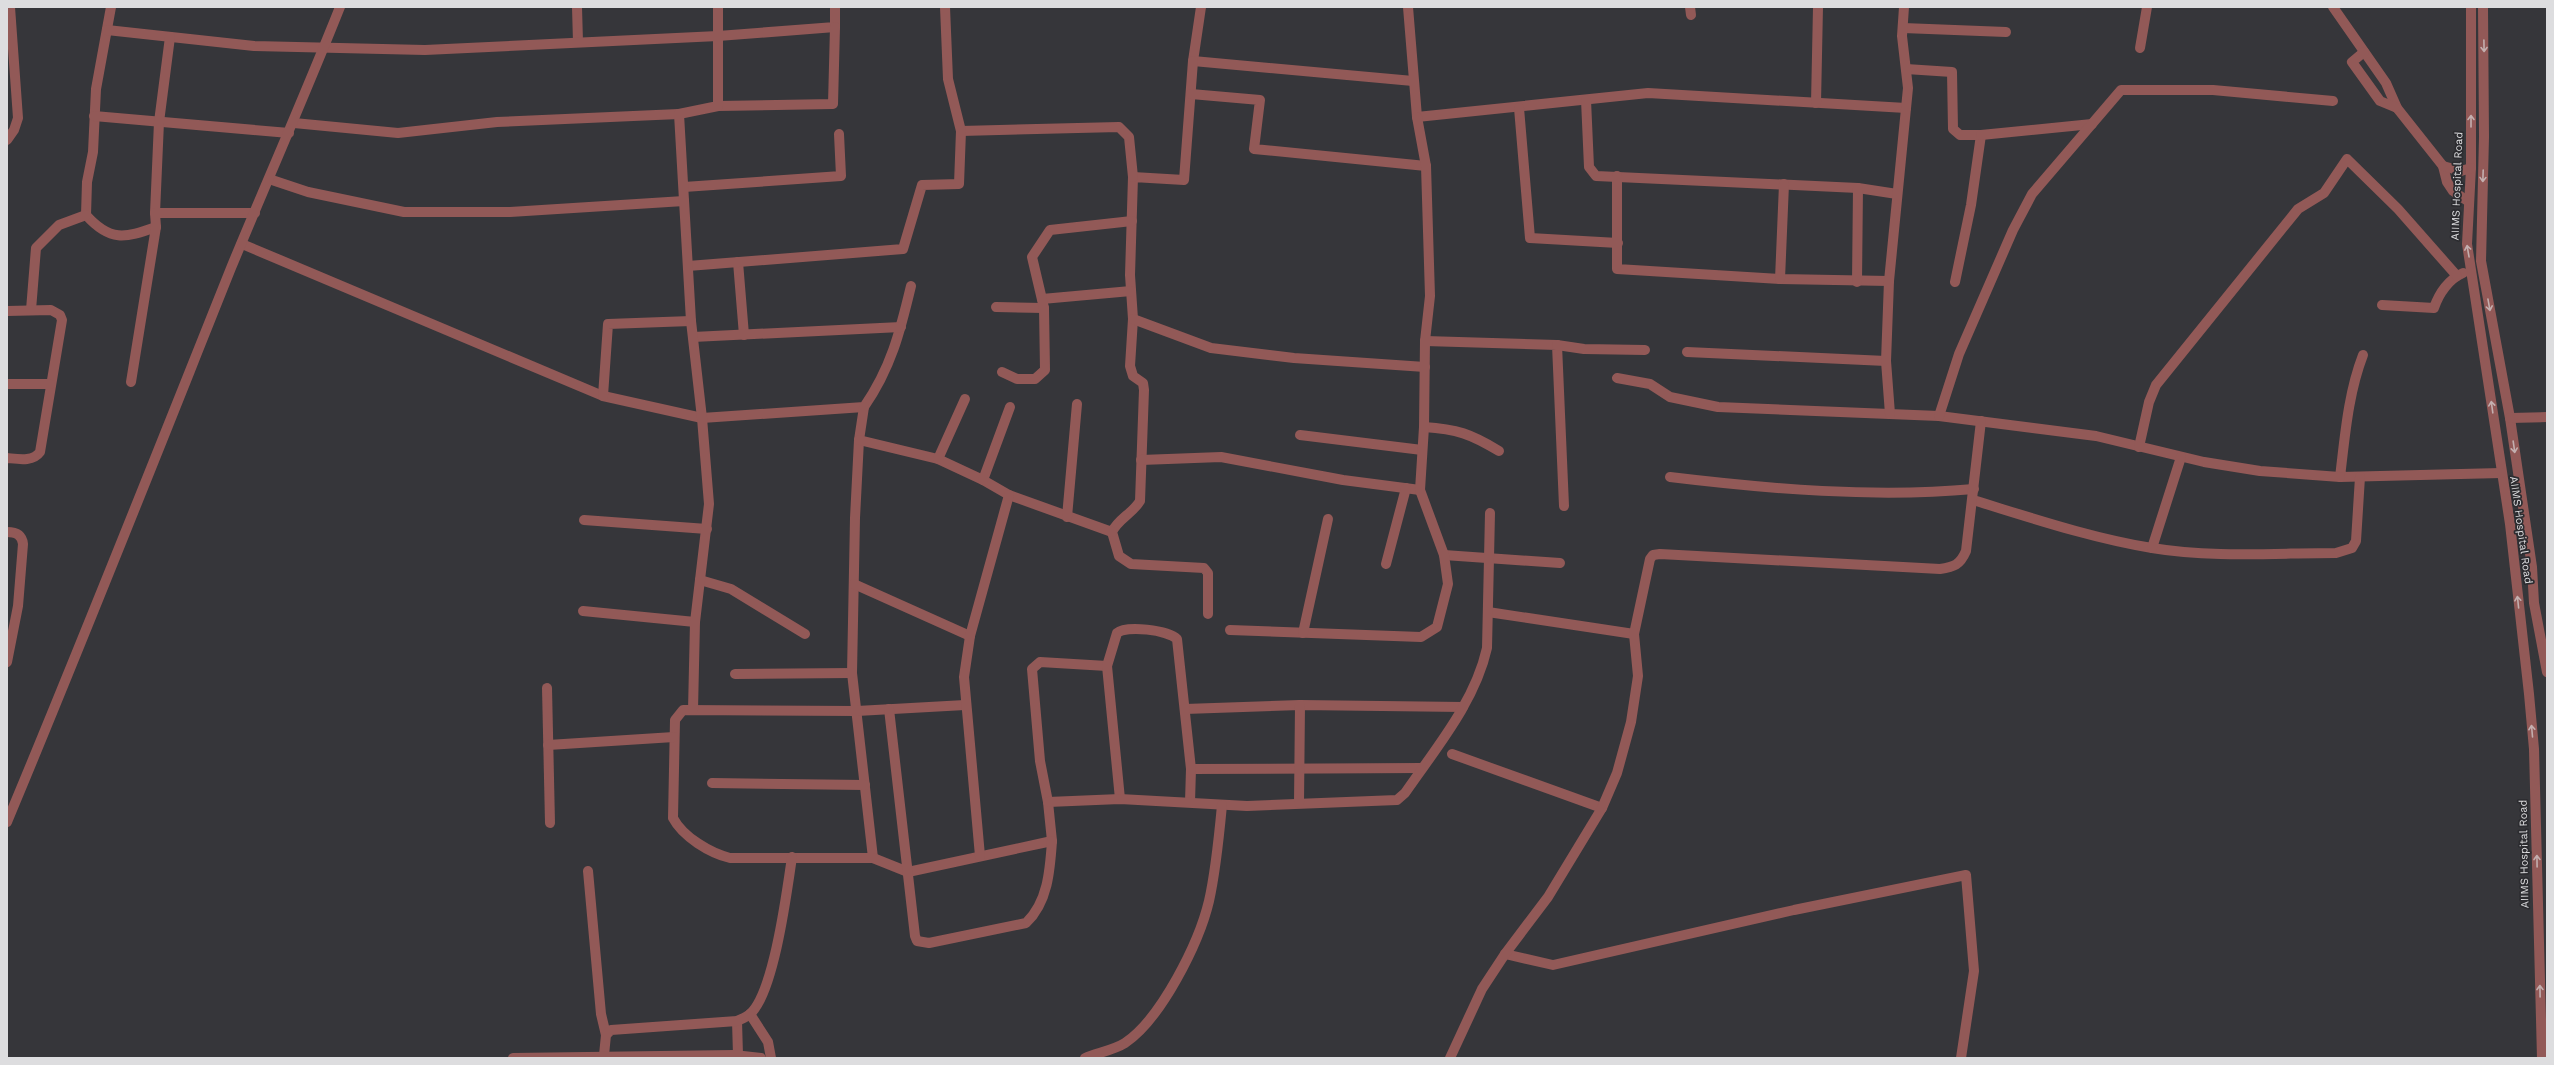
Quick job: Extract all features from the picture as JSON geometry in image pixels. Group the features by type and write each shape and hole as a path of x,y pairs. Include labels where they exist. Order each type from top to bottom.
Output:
{"street":[{"path":"7,140 14,130 18,118 10,7"},
{"path":"86,215 96,89 111,7"},
{"path":"7,822 107,583 254,213 294,123 340,7"},
{"path":"577,7 578,42"},
{"path":"718,7 718,106"},
{"path":"294,123 398,133 497,122 679,114 718,106 833,104 835,7"},
{"path":"688,266 903,249 922,185 959,184 961,131 948,79 945,7"},
{"path":"1133,178 1184,180 1194,61 1201,7"},
{"path":"1230,630 1421,637 1432,633 1440,619 1448,584 1444,555 1420,490 1424,427 1425,341 1430,296 1426,166 1417,117 1408,7"},
{"path":"1816,103 1818,7"},
{"path":"1890,414 1886,361 1889,281 1906,108 1906,69 1903,28 1904,7"},
{"path":"2140,48 2148,7"},
{"path":"2333,7 2386,83 2397,108 2443,166 2447,182 2453,191 2469,202"},
{"name":"AIIMS Hospital Road","path":"2471,7 2471,168 2467,244 2510,524 2534,750 2542,1058"},
{"name":"AIIMS Hospital Road","path":"2483,7 2484,137 2481,261 2510,418 2532,567 2534,603 2547,672"},
{"path":"106,30 254,46 425,50 718,36 835,27"},
{"path":"1903,28 2006,32"},
{"path":"131,382 156,227 155,213 159,122 170,37"},
{"path":"2364,52 2352,62 2380,101 2397,108"},
{"path":"1194,61 1413,81"},
{"path":"1906,69 1952,72 1953,129 1960,135 2092,124"},
{"path":"1939,416 1959,354 2013,230 2032,194 2121,90 2213,90 2333,101"},
{"path":"1417,117 1519,108 1648,93 1906,108"},
{"path":"1191,94 1260,100 1254,149 1426,166"},
{"path":"1586,100 1591,172 1596,176 1858,188 1897,194"},
{"path":"1519,108 1530,238 1618,243"},
{"path":"679,114 691,320 702,418 709,504 695,622 693,710"},
{"path":"94,116 289,133"},
{"path":"961,131 1119,127 1129,137 1133,178 1131,291 1133,319 1130,366 1133,376 1143,383 1144,390 1140,501 1132,512 1118,523 1112,532 1119,556 1131,564 1204,568 1208,573 1208,614"},
{"path":"684,187 841,176 839,134"},
{"path":"1955,282 1970,205 1981,134"},
{"path":"2139,447 2149,402 2156,385 2298,209 2324,193 2347,159 2398,209 2457,276"},
{"path":"2443,166 2461,171 2471,168"},
{"path":"1617,176 1617,269 1780,279 1857,282 1889,281"},
{"path":"269,179 308,192 404,212 510,212 684,201"},
{"path":"1780,279 1784,184"},
{"path":"1857,282 1858,188"},
{"path":"155,213 254,213"},
{"path":"86,215 107,233 130,236 156,227"},
{"path":"30,310 36,248 58,226 86,215"},
{"path":"1002,372 1017,380 1035,380 1041,376 1045,370 1043,304 1032,257 1050,230 1132,221"},
{"path":"242,244 495,353 568,380 603,396 702,418 864,407"},
{"path":"2382,305 2434,308 2438,295 2457,276 2472,270 2481,261"},
{"path":"738,262 744,335"},
{"path":"873,858 852,673 859,440 864,407 889,366 901,327 911,286"},
{"path":"996,307 1043,304 1131,291"},
{"path":"7,311 30,310 56,312 62,320 50,384 40,452 37,457 31,459 7,458"},
{"path":"1133,319 1211,348 1294,358 1425,367"},
{"path":"603,396 608,324 691,320"},
{"path":"693,337 901,327"},
{"path":"1425,341 1557,345 1584,349 1645,350"},
{"path":"1557,345 1564,506"},
{"path":"1687,352 1886,361"},
{"path":"2340,477 2347,418 2355,376 2363,355"},
{"path":"1618,378 1650,384 1670,397 1718,407 1939,416 2096,436 2181,457 2260,471 2340,477 2501,473"},
{"path":"7,384 50,384"},
{"path":"938,459 965,399"},
{"path":"1067,517 1077,404"},
{"path":"983,480 1010,407"},
{"path":"2510,418 2547,417"},
{"path":"1450,1058 1482,990 1505,954 1548,898 1602,808 1617,773 1631,722 1638,676 1634,634 1647,568 1653,555 1940,569 1954,567 1962,560 1966,551 1981,421"},
{"path":"1424,427 1454,429 1474,435 1499,451"},
{"path":"1300,435 1422,450"},
{"path":"859,440 938,459 983,480 1009,495 1112,532"},
{"path":"1141,460 1221,457 1343,480 1420,490"},
{"path":"2152,548 2181,457"},
{"path":"1670,477 1772,489 1943,492 1974,489"},
{"path":"1973,500 2070,529 2152,548 2211,552 2336,553 2347,551 2352,548 2356,541 2360,477"},
{"path":"1386,564 1406,488"},
{"path":"980,856 965,705 964,677 970,636 1009,495"},
{"path":"1048,802 1120,799 1222,805 1397,800 1405,793 1463,707 1482,668 1487,648 1490,513"},
{"path":"1303,633 1328,519"},
{"path":"584,520 707,529"},
{"path":"7,532 18,534 22,538 23,544 18,606 7,662"},
{"path":"1444,555 1560,563"},
{"path":"700,580 731,590 805,634"},
{"path":"854,584 970,636"},
{"path":"7,606 18,606"},
{"path":"583,611 695,622"},
{"path":"1488,612 1634,634"},
{"path":"1120,799 1107,666 1113,640 1121,629 1173,634 1177,639 1186,709 1191,769 1190,802"},
{"path":"889,709 915,936 917,941 929,943 1026,923 1035,915 1041,902 1050,872 1052,841 1048,802 1040,761 1032,669 1040,662 1107,666"},
{"path":"735,674 852,673"},
{"path":"547,688 550,823"},
{"path":"965,705 857,711 683,710 675,720 672,811 676,824 709,851 730,858 873,858 908,872 1052,841"},
{"path":"1186,709 1300,705 1463,707"},
{"path":"1299,803 1300,705"},
{"path":"548,744 674,737"},
{"path":"1452,754 1602,808"},
{"path":"1191,769 1422,768"},
{"path":"712,783 865,785"},
{"path":"1085,1058 1124,1044 1141,1030 1163,1000 1186,961 1208,903 1216,860 1222,805"},
{"path":"606,1035 611,1030 737,1021 750,1014 760,1001 776,953 792,857"},
{"path":"588,871 600,1001 606,1035 604,1055"},
{"path":"1505,954 1553,965 1786,912 1966,875 1974,971 1961,1058"},
{"path":"750,1014 768,1042 771,1058"},
{"path":"737,1021 738,1055"},
{"path":"513,1058 580,1057 604,1055 738,1055 761,1058"}]}
